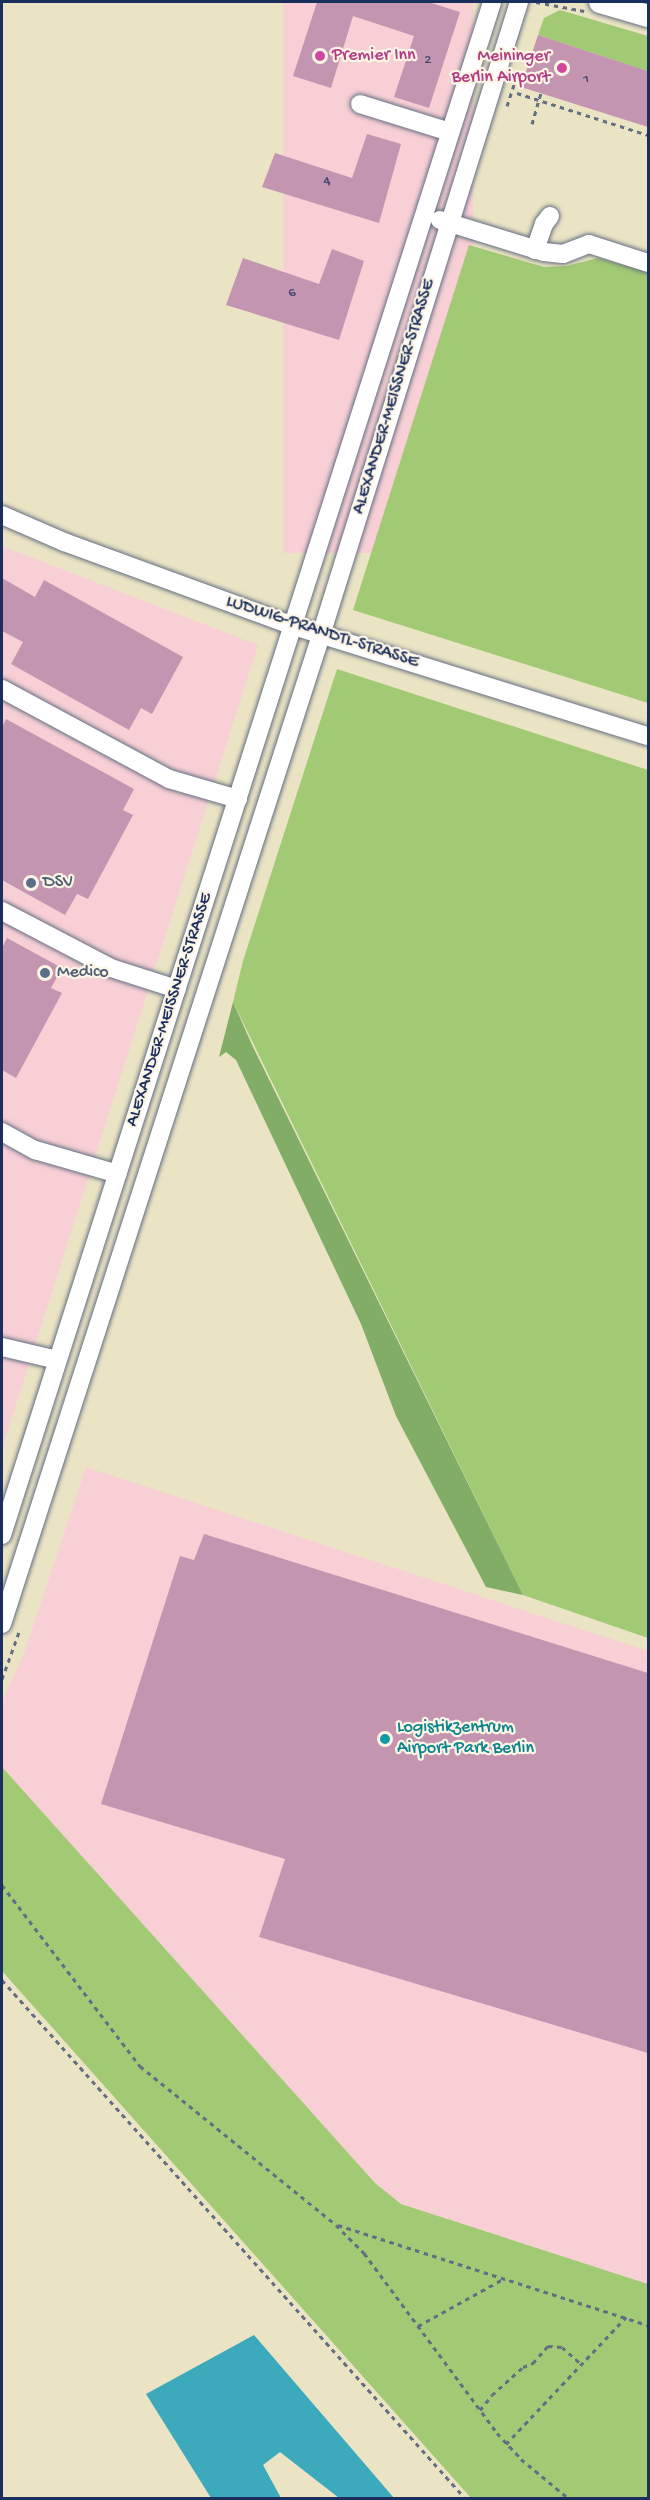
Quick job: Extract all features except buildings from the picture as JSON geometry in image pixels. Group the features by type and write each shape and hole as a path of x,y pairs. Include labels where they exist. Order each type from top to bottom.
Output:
{"main road":[{"path":"600,2 648,16"}],"street":[{"name":"ALEXANDER-MEISSNER-STRASSE","path":"2,1535 492,2"},
{"name":"ALEXANDER-MEISSNER-STRASSE","path":"2,1624 321,635 519,2"},
{"path":"360,104 450,132"},
{"path":"424,215 535,250 563,254 589,244 648,263"},
{"path":"535,250 544,224 550,216"},
{"name":"LUDWIG-PRANDTL-STRASSE","path":"2,515 64,542 294,626 648,736"},
{"path":"2,689 169,779 240,791 270,792"},
{"path":"2,911 111,968 177,989"},
{"path":"2,1132 35,1150 118,1174"},
{"path":"98,1236 123,1244"},
{"path":"2,1347 57,1360"}],"path":[{"path":"536,2 548,6"},
{"path":"517,93 648,135"},
{"path":"532,123 541,93"},
{"path":"2,1885 140,2066 336,2224 364,2253 506,2444 568,2499"},
{"path":"2,1980 465,2499"},
{"path":"336,2224 648,2325"},
{"path":"418,2326 505,2278"},
{"path":"506,2444 626,2317"},
{"path":"480,2410 492,2395 523,2367 533,2363 548,2346 562,2347 581,2364"}],"shaded area":[{"path":"283,2 473,2 473,553 283,553"},
{"path":"2,546 258,645 2,1449"},
{"path":"86,1467 648,1651 648,2284 401,2204 375,2183 2,1767 2,1702 24,1653"}],"green space":[{"path":"560,10 648,36 648,71 538,35 544,18"},
{"path":"469,245 544,267 567,266 598,258 648,272 648,703 353,610"},
{"path":"337,669 648,770 648,1638 523,1595 233,1002 243,961"},
{"path":"233,1002 253,1047 523,1595 486,1587 396,1416 361,1324 236,1060 226,1052 219,1057"},
{"path":"2,1767 375,2183 401,2204 648,2284 648,2498 471,2498 2,1971"}],"water":[{"path":"254,2335 394,2498 339,2498 280,2452 263,2465 281,2498 211,2498 146,2394"}],"place":[{"name":"Premier Inn","path":"320,56"},
{"name":"Meininger Berlin Airport","path":"562,68"},
{"name":"DSV","path":"31,883"},
{"name":"Medico","path":"45,973"},
{"name":"Logistikzentrum Airport Park Berlin","path":"385,1739"}]}
